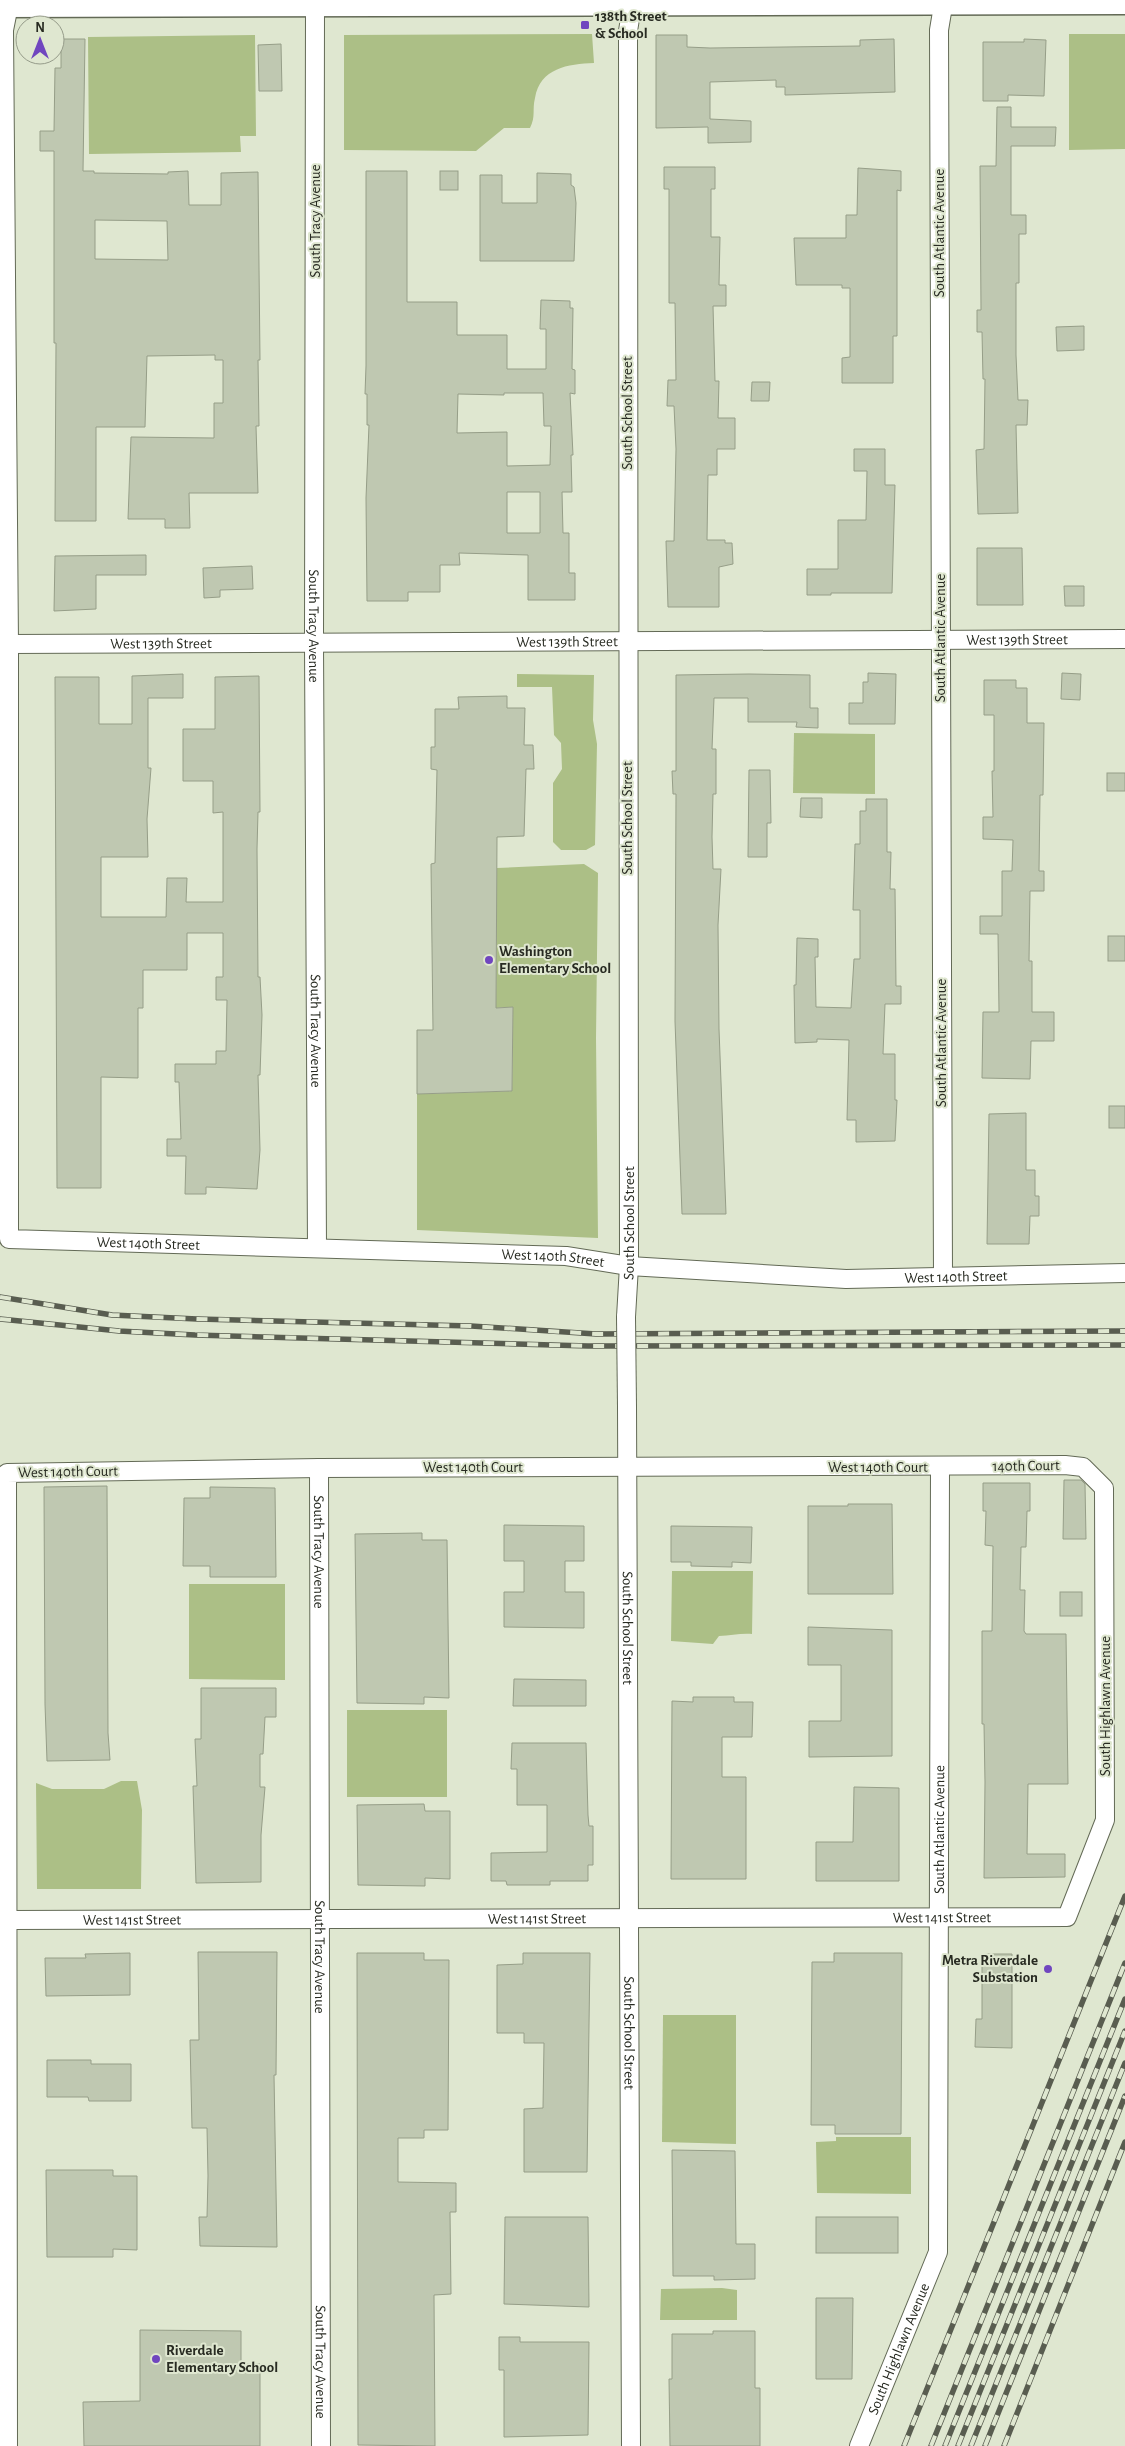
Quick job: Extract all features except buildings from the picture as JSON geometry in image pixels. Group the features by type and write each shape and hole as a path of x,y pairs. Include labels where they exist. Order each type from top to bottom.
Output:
{"street":[{"name":"South School Street","path":"631,2446 626,1317 629,1266 628,31 633,2"},
{"name":"South Atlantic Avenue","path":"943,1276 939,30 944,2"},
{"path":"9,644 4,32 6,4 1125,3"},
{"name":"South Tracy Avenue","path":"315,5 314,644 318,1247"},
{"name":"West 139th Street","path":"9,644 1125,639"},
{"name":"West 140th Street","path":"9,644 8,1239 566,1256 629,1266 846,1279 1125,1273"},
{"name":"South Atlantic Avenue","path":"938,2252 940,1467"},
{"name":"West 140th Court","path":"4,1514 7,1473 319,1468 940,1467"},
{"name":"140th Court","path":"940,1467 1083,1467 1104,1488"},
{"name":"South Tracy Avenue","path":"319,1468 321,2446"},
{"name":"South Highlawn Avenue","path":"1067,1917 1105,1820 1104,1488"},
{"path":"4,1514 8,1920 8,2446"},
{"name":"West 141st Street","path":"8,1920 1067,1917"},
{"name":"South Highlawn Avenue","path":"859,2446 938,2252"}],"green space":[{"path":"592,34 594,63 565,67 549,74 543,80 535,98 533,120 530,128 504,128 476,151 344,150 344,35"},
{"path":"1069,34 1125,34 1125,149 1069,150"},
{"path":"255,35 256,136 240,136 241,152 89,154 88,37"},
{"path":"517,674 594,675 593,720 597,744 595,845 586,850 561,850 553,842 553,783 562,769 561,743 554,735 552,687 517,687"},
{"path":"794,733 875,734 875,794 793,793"},
{"path":"584,864 598,873 596,1038 598,1238 417,1230 417,1094 512,1091 513,1007 496,1008 497,868"},
{"path":"672,1571 753,1571 752,1634 719,1636 713,1644 671,1641"},
{"path":"189,1584 285,1584 285,1680 189,1679"},
{"path":"347,1710 447,1710 447,1797 347,1797"},
{"path":"121,1781 137,1781 142,1810 141,1889 37,1889 36,1783 52,1789 104,1789"},
{"path":"663,2015 736,2015 736,2144 662,2142"},
{"path":"836,2137 911,2137 911,2194 817,2193 816,2142 836,2141"},
{"path":"722,2288 737,2290 737,2320 660,2320 661,2289"}],"railway":[{"path":"0,1297 112,1315 471,1326 596,1334 1125,1331"},
{"path":"0,1319 119,1331 195,1335 588,1346 1125,1345"},
{"path":"904,2446 1125,1896"},
{"path":"931,2446 1125,1963"},
{"path":"945,2446 1125,1999"},
{"path":"958,2446 1125,2031"},
{"path":"971,2446 1125,2063"},
{"path":"985,2446 1125,2096"},
{"path":"1004,2446 1125,2142"}],"place":[{"name":"138th Street & School","path":"585,25"},
{"name":"Washington Elementary School","path":"489,960"},
{"name":"Metra Riverdale Substation","path":"1048,1969"},
{"name":"Riverdale Elementary School","path":"156,2359"}]}
